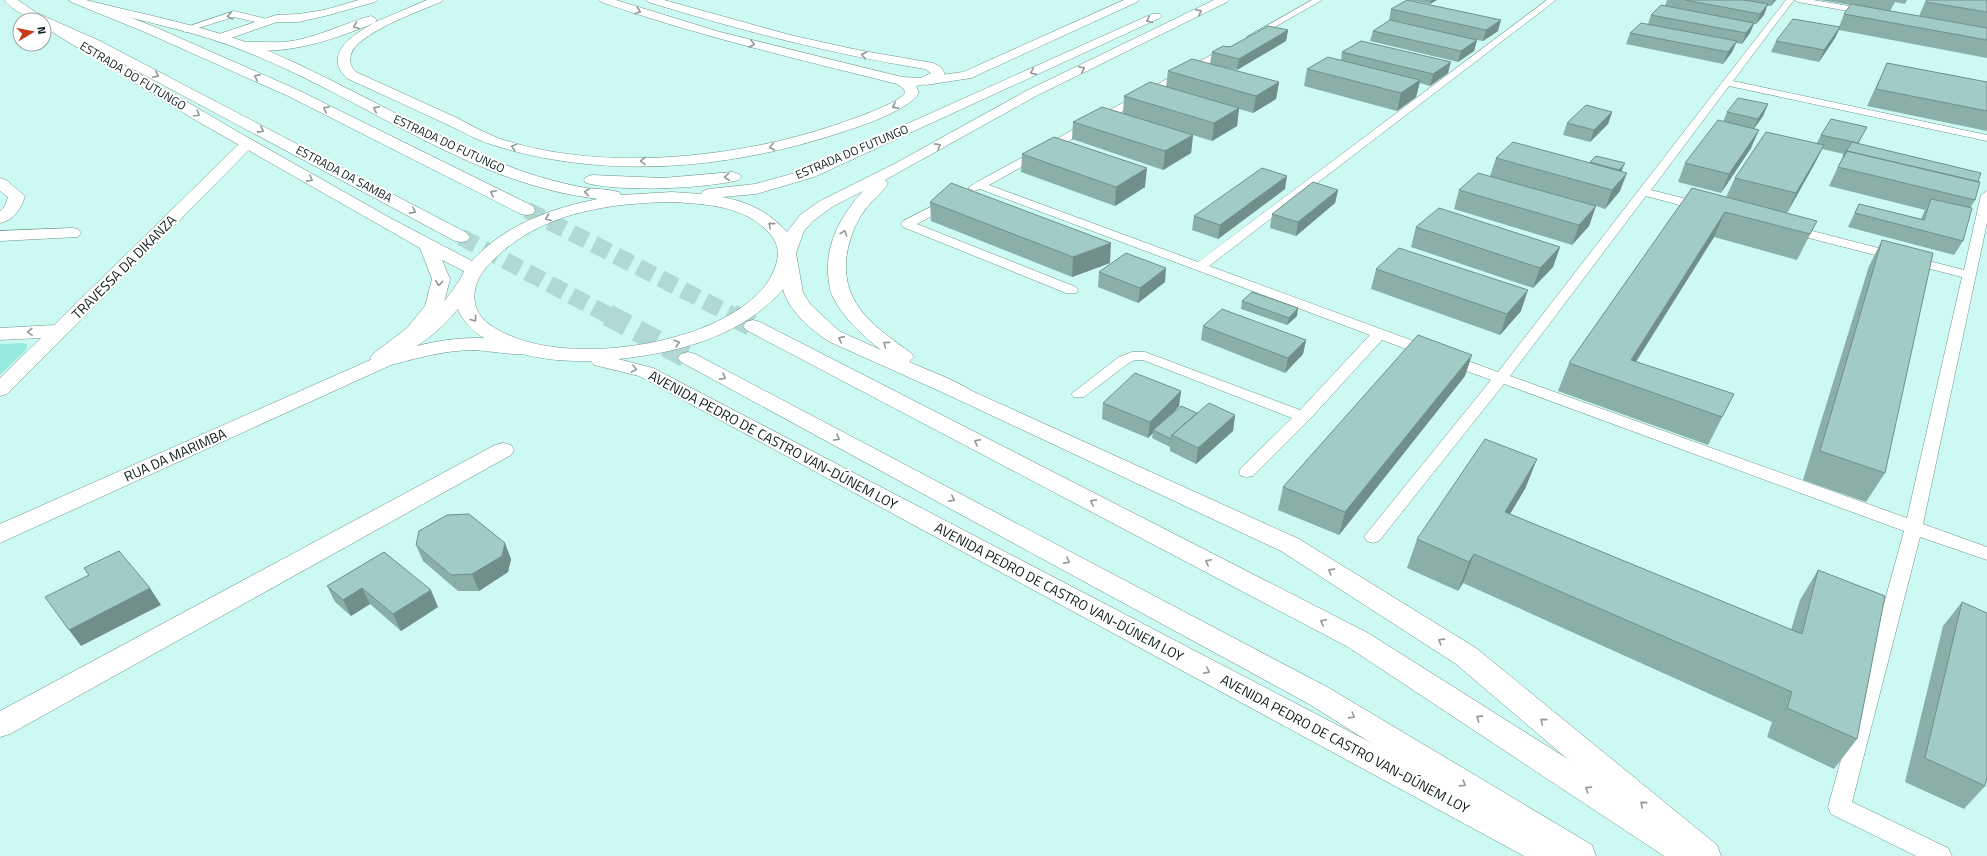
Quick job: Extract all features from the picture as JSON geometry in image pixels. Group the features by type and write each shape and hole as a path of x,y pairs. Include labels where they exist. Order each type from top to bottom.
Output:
{"main road":[{"name":"ESTRADA DO FUTUNGO","path":"10,0 29,12"},
{"path":"220,38 272,20 298,18 325,13 367,0"},
{"path":"240,45 272,47 319,40 418,0"},
{"path":"437,0 387,20 359,37 349,46 344,55 344,64 351,75 494,141 528,150 569,158 611,162 661,161 723,155 787,144 817,137 901,104 909,98 912,93 910,87 902,81"},
{"path":"605,0 671,22 714,34 902,81 926,81 966,75 1112,4 1133,0"},
{"path":"652,0 849,53 928,66 960,68 998,60"},
{"path":"471,275 465,296 467,309 475,322 488,333 506,342 528,349 554,354 613,354 644,350 701,335 737,318 764,299 777,285 784,271 793,235 804,221 822,206 1047,86 1223,0"},
{"name":"ESTRADA DO FUTUNGO","path":"79,1 151,30 293,93 527,210"},
{"path":"79,1 186,29"},
{"path":"272,20 279,13 295,6"},
{"name":"ESTRADA DO FUTUNGO","path":"186,29 240,45 324,82 479,160 542,183 577,191 609,195 668,196 756,189 808,174 1165,12"},
{"path":"671,22 692,21 699,18 700,14 697,13"},
{"name":"ESTRADA DO FUTUNGO","path":"52,24 96,44 226,112"},
{"path":"714,34 710,31 713,27 738,24"},
{"name":"ESTRADA DO FUTUNGO","path":"52,27 83,47 247,144 428,246 471,275"},
{"path":"926,81 935,78 938,74 936,70 928,66"},
{"name":"ESTRADA DA SAMBA","path":"226,112 461,237"},
{"name":"TRAVESSA DA DIKANZA","path":"0,389 247,144"},
{"path":"479,160 521,170 569,178 622,182 677,182 779,170 861,149"},
{"path":"903,164 872,191 858,206 847,224 839,246 836,269 840,294 856,318 883,342 920,368 965,395"},
{"path":"0,183 17,196 14,207 5,216 0,218"},
{"path":"668,196 710,200 730,204 761,217 781,235 786,246 789,281 798,305 833,335 1290,545 1466,656 1705,856"},
{"name":"RUA DA MARIMBA","path":"350,376 414,340 440,320 456,301 484,256 515,234 554,216 599,203 622,199 668,196"},
{"path":"0,236 72,233"},
{"path":"380,358 414,332 434,307 441,279 428,246"},
{"path":"754,326 1358,640 1692,856"},
{"path":"0,334 59,331"},
{"name":"RUA DA MARIMBA","path":"0,534 350,376 412,352 444,346 475,343 528,349"},
{"name":"AVENIDA PEDRO DE CASTRO VAN-DÚNEM LOY","path":"554,354 601,361 646,372 1555,856"},
{"name":"AVENIDA PEDRO DE CASTRO VAN-DÚNEM LOY","path":"688,358 1319,696 1580,856"},
{"path":"0,725 503,450"}],"lane":[{"path":"1071,290 907,224 1318,0"},
{"path":"1198,268 1552,0"},
{"path":"1373,537 1501,378 1790,0"},
{"path":"1798,0 1877,14"},
{"path":"186,29 234,14 272,20"},
{"path":"1727,83 1987,138"},
{"path":"968,191 1198,268 1987,554"},
{"path":"1644,192 1714,210"},
{"path":"1940,856 1839,807 1914,527 1987,195"},
{"path":"1776,226 1969,275"},
{"path":"1247,472 1303,417 1379,334"},
{"path":"1079,394 1124,360 1132,356 1145,356 1303,417"}],"green space":[{"path":"0,344 27,344 27,349 0,375"}],"building":[{"path":"1407,0 1501,20 1486,30 1391,9"},
{"path":"1685,0 1744,0 1768,4 1760,14"},
{"path":"1927,0 1987,0 1987,12 1926,2"},
{"path":"1851,4 1987,28 1987,40 1844,14"},
{"path":"1661,5 1754,23 1746,33 1651,15"},
{"path":"1793,19 1840,27 1824,50 1776,41"},
{"path":"1390,20 1477,40 1461,51 1373,31"},
{"path":"1641,23 1737,41 1728,52 1630,33"},
{"path":"1268,26 1288,30 1239,59 1212,52 1223,46 1230,47"},
{"path":"1361,41 1451,62 1433,74 1342,52"},
{"path":"1328,57 1420,80 1401,93 1307,69"},
{"path":"1192,59 1279,82 1256,96 1168,71"},
{"path":"1887,63 1987,82 1987,111 1876,89"},
{"path":"1150,82 1239,108 1214,123 1124,96"},
{"path":"1738,98 1768,104 1758,119 1727,112"},
{"path":"1586,105 1612,112 1594,130 1567,123"},
{"path":"1102,107 1193,135 1165,151 1073,122"},
{"path":"1831,119 1867,127 1858,143 1821,135"},
{"path":"1718,120 1759,130 1729,174 1685,163"},
{"path":"1766,132 1824,145 1796,193 1735,178"},
{"path":"1054,137 1147,168 1116,187 1022,154"},
{"path":"1513,142 1627,173 1612,190 1496,158"},
{"path":"1852,142 1981,173 1978,182 1847,151 1843,156"},
{"path":"1847,151 1980,182 1975,200 1838,167"},
{"path":"1596,156 1625,163 1619,170 1590,162"},
{"path":"1262,168 1287,176 1220,225 1194,216"},
{"path":"1478,173 1596,206 1579,225 1459,190"},
{"path":"1313,182 1338,190 1298,222 1272,214"},
{"path":"951,183 1111,243 1073,257 930,202"},
{"path":"1692,188 1817,221 1810,234 1725,212 1631,360 1734,394 1722,417 1569,363"},
{"path":"1931,199 1972,208 1963,241 1855,213 1859,204 1924,220"},
{"path":"1439,208 1560,247 1540,268 1416,227"},
{"path":"1882,240 1933,253 1885,473 1820,451"},
{"path":"1399,248 1528,290 1507,314 1376,269"},
{"path":"1126,253 1166,268 1140,288 1099,272"},
{"path":"1252,292 1298,308 1289,318 1242,301"},
{"path":"1222,309 1306,340 1288,358 1203,326"},
{"path":"1418,335 1472,355 1345,512 1283,487"},
{"path":"1135,373 1181,391 1150,422 1103,403"},
{"path":"1209,403 1235,415 1198,448 1172,435"},
{"path":"1181,406 1197,413 1172,435 1171,439 1153,430"},
{"path":"1485,439 1537,459 1505,512 1802,634 1818,570 1885,596 1857,739 1787,708 1792,692 1474,554 1469,562 1417,539"},
{"path":"469,514 505,543 502,556 472,574 451,575 416,545 419,531 447,515"},
{"path":"119,551 150,588 69,630 45,597 89,575 84,568"},
{"path":"384,552 431,590 393,614 362,588 343,600 327,586"},
{"path":"1962,602 1987,613 1987,777 1985,786 1925,758"}],"tunnel":[{"path":"527,210 734,316"},
{"path":"461,237 610,316"},
{"path":"608,315 688,358"},
{"path":"732,315 753,326"}]}
